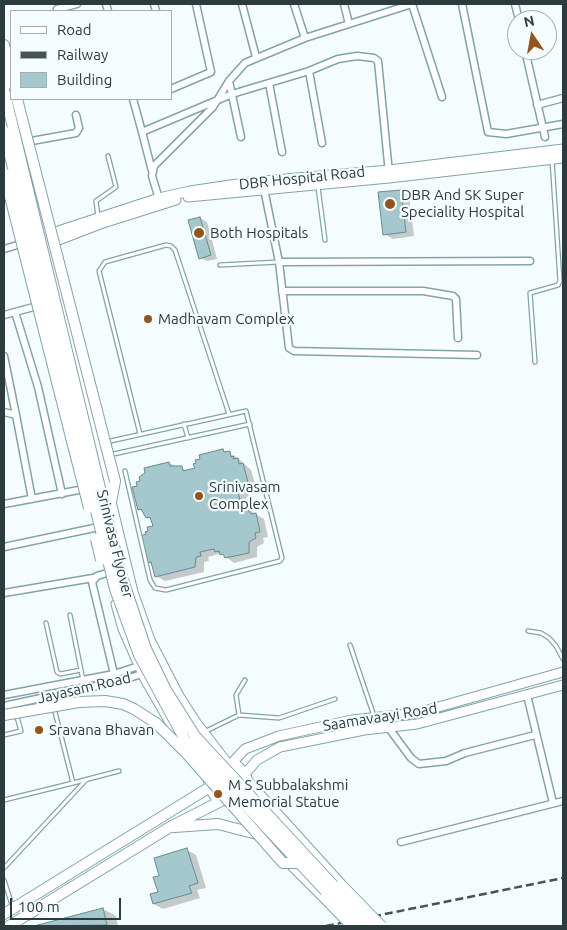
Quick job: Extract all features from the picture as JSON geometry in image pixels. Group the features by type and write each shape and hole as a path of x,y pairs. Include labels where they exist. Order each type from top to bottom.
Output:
{"main road":[{"path":"4,45 10,70"},
{"name":"Srinivasa Flyover","path":"4,90 120,572 146,649 166,690 195,736 371,926"},
{"path":"18,100 115,481 111,502"},
{"name":"Srinivasa Flyover","path":"4,131 116,589 139,655 185,740 297,863 358,926"},
{"path":"4,173 104,567"},
{"path":"4,715 88,702 114,702 134,709 156,723 187,754 283,862 297,863"},
{"path":"4,914 210,784 214,770 220,765 230,764 242,769 246,777 247,786 241,796 170,827 8,926"},
{"path":"210,784 216,796 226,801"},
{"path":"170,827 218,824 262,835"}],"street":[{"path":"56,8 77,4"},
{"path":"172,89 211,72 196,4"},
{"path":"242,4 256,57"},
{"path":"294,4 305,38"},
{"path":"344,4 349,24"},
{"path":"391,4 392,11"},
{"path":"152,171 219,99 238,69 256,57 305,38 412,4 442,96"},
{"path":"462,4 488,132 506,134 563,124"},
{"path":"4,58 10,87"},
{"path":"142,132 232,94 309,71 321,65 347,58 374,58 378,61 389,174"},
{"path":"527,60 545,137"},
{"path":"309,71 322,143"},
{"path":"229,81 241,137"},
{"path":"269,83 282,152"},
{"path":"537,104 563,98"},
{"path":"13,100 133,592 160,660 179,696 204,733 230,764"},
{"path":"133,100 160,201"},
{"path":"4,139 24,139 76,133 79,128 76,115"},
{"path":"4,146 24,139"},
{"name":"DBR Hospital Road","path":"48,244 160,201 318,184 563,149"},
{"path":"4,151 44,305 104,567 123,629 158,704 182,744 210,784"},
{"name":"DBR Hospital Road","path":"46,235 160,201 251,182 389,174 563,158"},
{"path":"264,189 279,262 287,345 294,351 478,355"},
{"path":"4,250 27,242"},
{"path":"279,262 530,261"},
{"path":"282,291 423,291 453,296 456,299 458,338"},
{"path":"4,315 44,305"},
{"path":"14,312 38,386 62,494"},
{"path":"4,356 32,499"},
{"path":"4,412 16,415"},
{"path":"4,504 84,489"},
{"path":"4,546 94,528"},
{"path":"4,593 93,578 104,567"},
{"path":"93,578 114,674"},
{"name":"Jayasam Road","path":"4,706 120,681 160,660"},
{"name":"Jayasam Road","path":"4,694 141,670"},
{"name":"Saamavaayi Road","path":"230,764 245,749 266,740 332,724 417,714 563,672"},
{"name":"Saamavaayi Road","path":"246,777 257,760 280,747 332,735 417,724 563,685"},
{"path":"527,695 535,735 553,803"},
{"path":"388,727 411,758 420,764 446,761 465,753 535,735"},
{"path":"246,777 382,926"},
{"path":"226,801 351,926"},
{"path":"401,842 563,802"}],"lane":[{"path":"98,218 96,201 116,187 108,156"},
{"path":"535,362 530,293 558,285 560,281 552,159"},
{"path":"318,184 324,240"},
{"path":"140,434 99,272 105,262 166,245 171,246 175,250 230,414"},
{"path":"220,265 279,262"},
{"path":"97,444 246,411 282,553 280,562 166,590 155,588 150,580 125,471"},
{"path":"184,424 188,438"},
{"path":"100,457 250,424"},
{"path":"70,616 83,680"},
{"path":"46,623 56,672 60,674 81,670"},
{"path":"528,631 541,633 549,638 563,659"},
{"path":"350,645 375,719"},
{"path":"239,715 236,695 245,680"},
{"path":"204,733 239,715 279,718 335,699"},
{"path":"4,735 20,731 17,717 55,708 73,783"},
{"path":"4,800 119,771"},
{"path":"4,868 86,780"},
{"path":"4,880 14,908"}],"building":[{"path":"401,190 406,232 383,235 378,192"},
{"path":"200,217 211,255 199,259 188,220"},
{"path":"223,449 224,452 230,451 231,457 234,456 233,459 238,458 239,464 243,463 248,482 239,487 241,492 238,493 242,507 245,506 251,514 256,513 260,532 255,533 256,538 249,542 249,553 225,558 223,554 220,555 219,551 215,552 214,549 200,552 201,556 196,557 195,567 155,577 151,562 147,563 140,536 146,534 145,532 148,531 147,527 153,526 150,517 146,518 141,509 138,510 132,487 137,486 136,482 140,481 139,477 145,473 144,468 169,462 170,466 182,466 183,471 195,468 193,464 196,463 195,460 200,459 199,455"},
{"path":"187,848 198,883 189,886 192,893 153,904 150,894 158,892 153,877 159,876 154,858"},
{"path":"103,908 107,925 34,926"}],"railway":[{"path":"326,926 563,878"}],"place":[{"name":"DBR And SK Super Speciality Hospital","path":"390,204"},
{"name":"Both Hospitals","path":"199,233"},
{"name":"Madhavam Complex","path":"148,319"},
{"name":"Srinivasam Complex","path":"199,496"},
{"name":"Sravana Bhavan","path":"39,730"},
{"name":"M S Subbalakshmi Memorial Statue","path":"218,794"}]}
